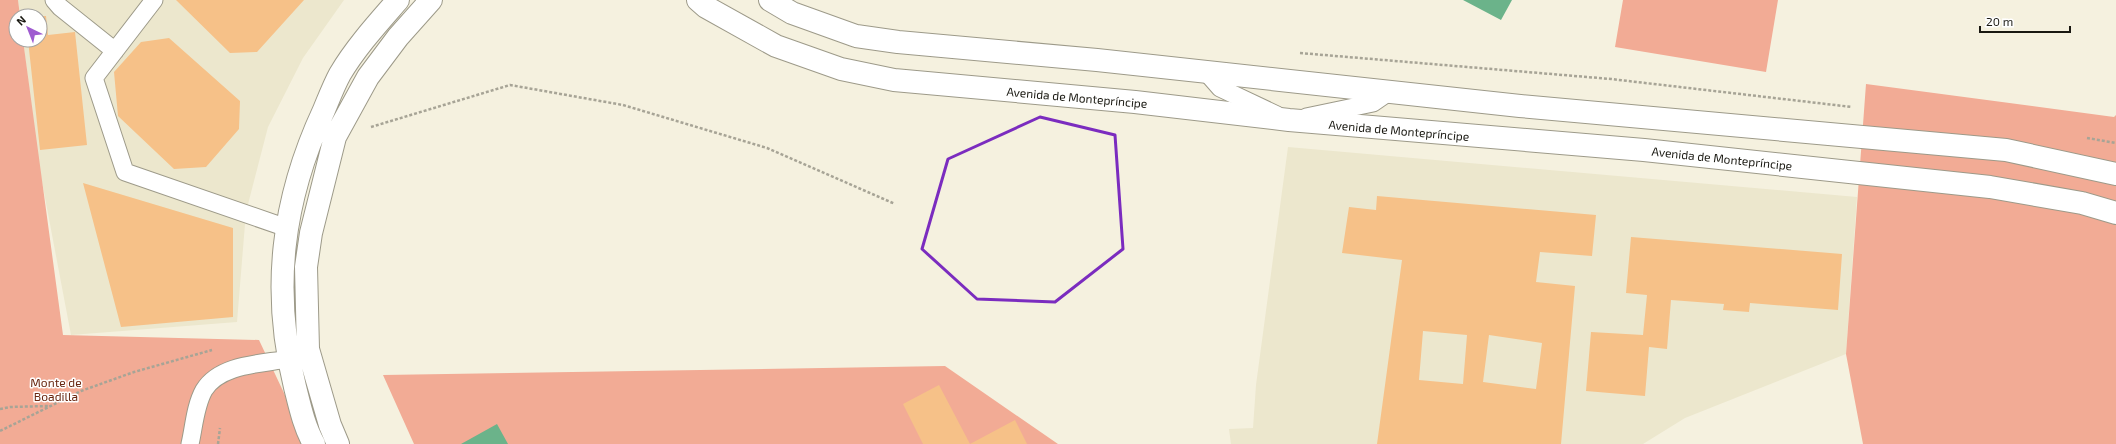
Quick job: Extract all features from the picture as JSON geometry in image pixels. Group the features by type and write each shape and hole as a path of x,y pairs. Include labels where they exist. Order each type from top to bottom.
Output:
{"street":[{"path":"314,444 305,428 288,359 281,273 287,228 298,176 308,145 340,74 373,29 398,0"},
{"path":"338,444 330,425 308,349 306,267 311,234 335,137 368,77 398,37 431,0"},
{"name":"Avenida de Montepríncipe","path":"698,0 706,7 776,46 841,69 894,80 1135,102 1289,120 1644,150 1982,186 2082,203 2116,213"},
{"path":"770,0 792,13 856,36 898,42 1206,72 1528,107 2006,150 2116,174"}],"lane":[{"path":"54,0 60,7 115,51"},
{"path":"154,0 94,78 125,172 287,228"},
{"path":"1206,72 1220,88 1289,120 1373,103 1389,92"},
{"path":"190,444 198,405 204,391 220,374 237,369 288,359"}],"path":[{"path":"1294,52 1612,78 1854,107"},
{"path":"335,137 510,85 623,106 768,148 895,204"},
{"path":"2085,138 2116,143"},
{"path":"0,431 81,391 134,372 216,349"},
{"path":"0,409 10,407 51,406"}],"highlighted area":[{"path":"1040,117 1115,135 1123,249 1055,302 977,299 922,249 948,159"}],"shaded area":[{"path":"18,0 344,0 303,58 268,127 246,212 237,322 71,335 39,166 24,48 48,48 48,8 19,8"},
{"path":"1463,0 1512,0 1501,20"},
{"path":"1288,147 1857,197 1846,354 1685,418 1643,444 1231,444 1229,429 1253,428 1256,385"},
{"path":"497,424 508,444 461,444"}],"green space":[{"name":"Monte de Boadilla","path":"0,0 18,0 19,8 8,8 8,48 24,48 63,335 259,340 308,444 0,444"},
{"path":"1623,0 1778,0 1766,72 1615,47"},
{"path":"1866,84 2114,117 2116,115 2116,444 1863,444 1846,354"},
{"path":"945,366 1058,444 414,444 383,375"}],"building":[{"path":"176,0 304,0 257,52 230,53"},
{"path":"75,32 87,145 40,150 29,48 48,48 48,35"},
{"path":"169,38 240,101 239,129 206,167 174,169 118,116 114,72 141,42"},
{"path":"83,183 233,228 233,317 121,327"},
{"path":"1377,196 1596,215 1592,256 1540,252 1536,282 1575,286 1561,444 1377,444 1402,260 1342,253 1349,207 1376,210","holes":["1423,331 1467,335 1463,384 1419,380","1489,335 1542,343 1536,389 1483,382"]},
{"path":"1631,237 1842,254 1838,310 1750,303 1749,312 1723,310 1724,304 1671,300 1667,349 1649,347 1645,396 1586,391 1591,332 1643,335 1647,295 1626,293"},
{"path":"939,385 970,444 923,444 903,404"},
{"path":"1015,420 1027,444 970,444"}]}
